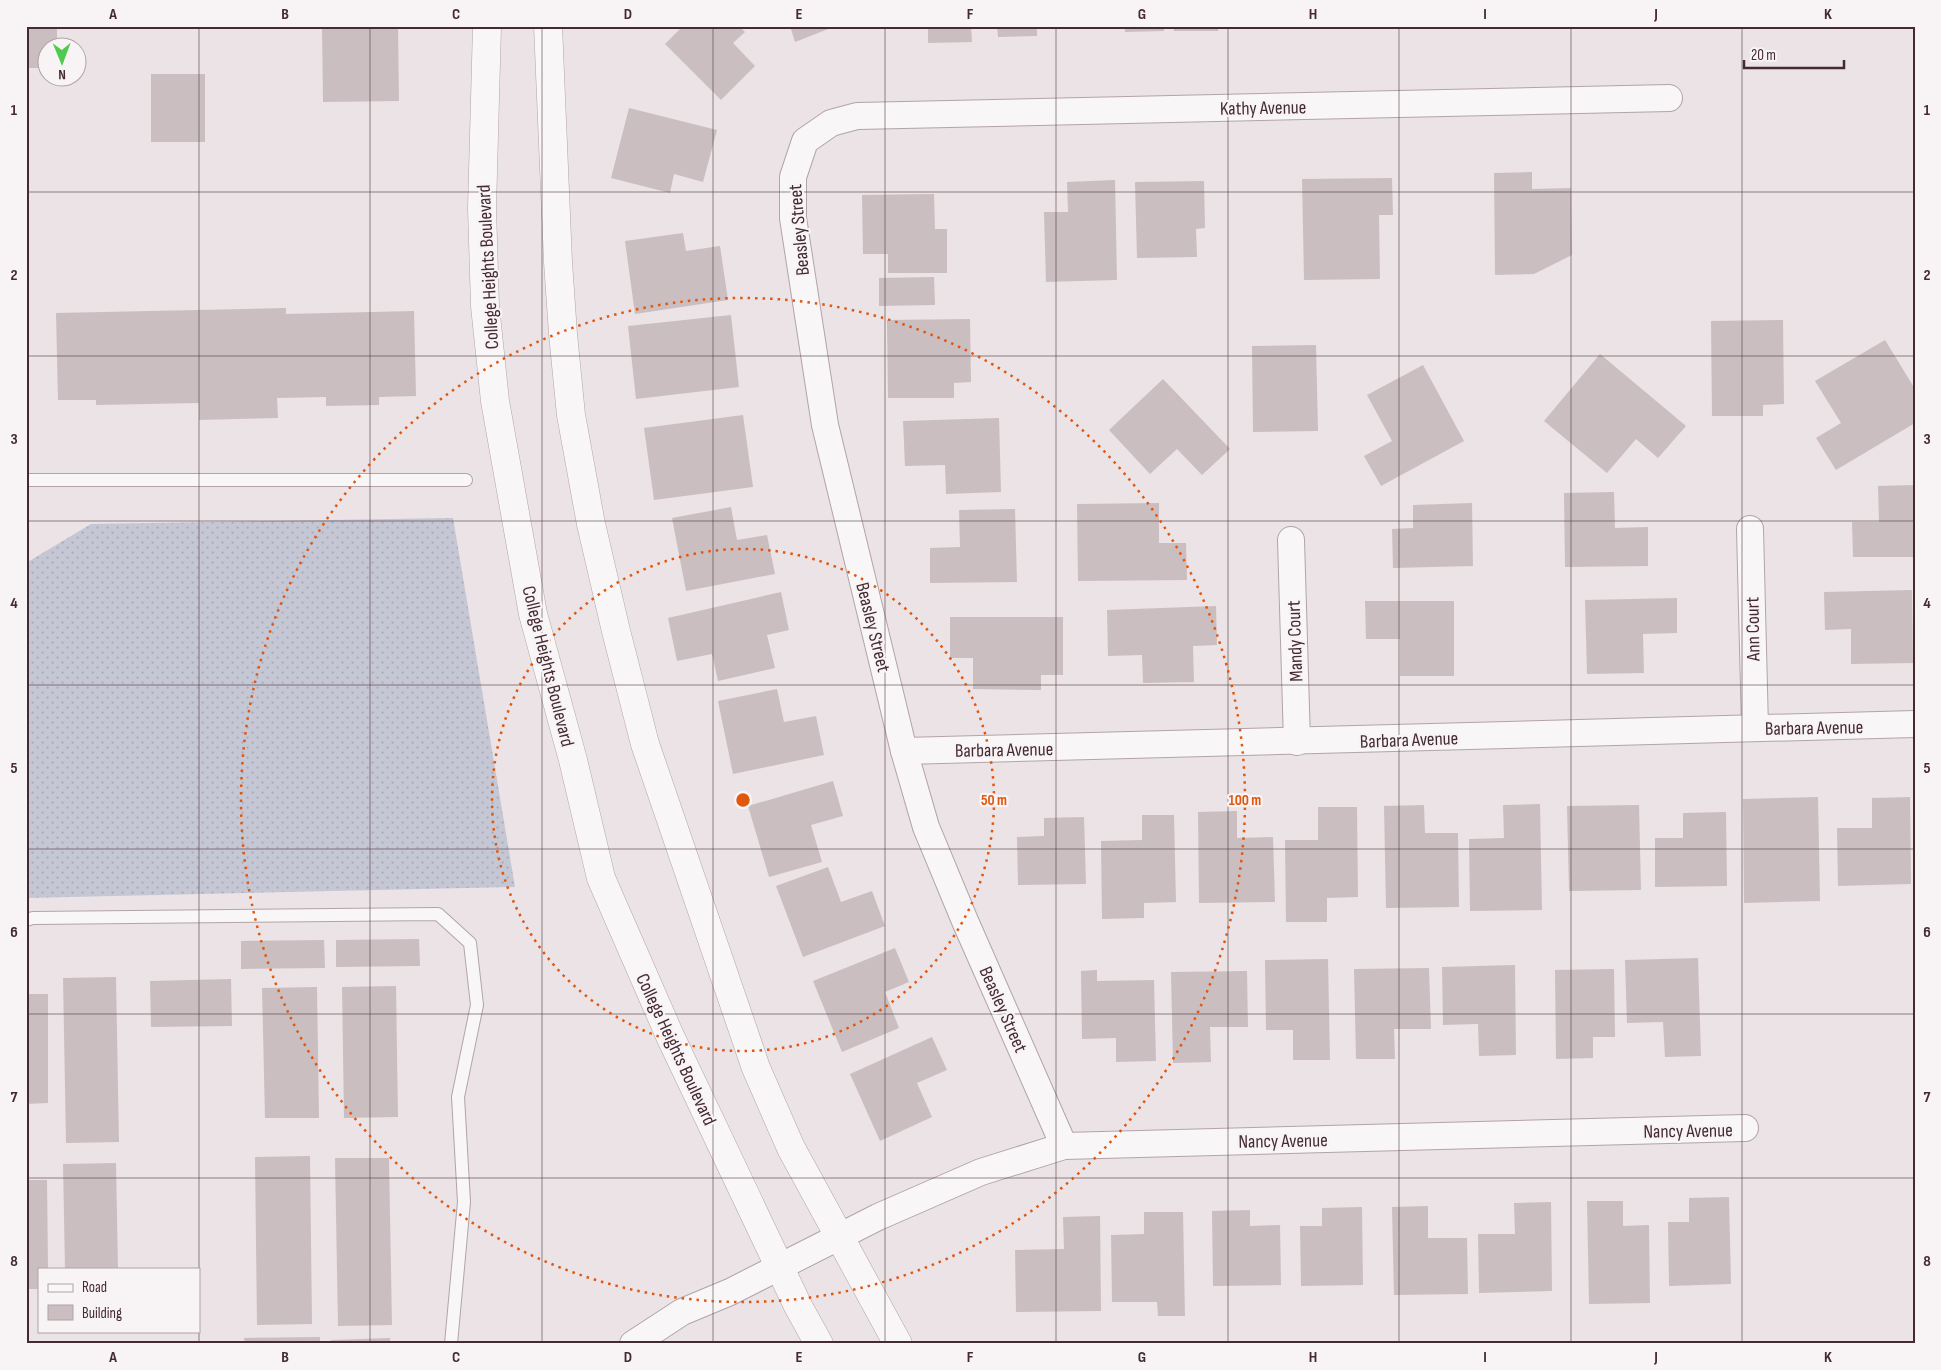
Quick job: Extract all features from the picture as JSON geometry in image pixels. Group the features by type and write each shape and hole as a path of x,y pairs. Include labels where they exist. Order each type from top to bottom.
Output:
{"street":[{"name":"College Heights Boulevard","path":"487,26 482,208 485,306 495,401 533,614 573,760 601,878 670,1036 818,1344"},
{"path":"548,26 558,262 571,415 591,524 645,744 756,1068 791,1148 898,1344"},
{"name":"Kathy Avenue","path":"857,116 1669,98"},
{"name":"Beasley Street","path":"857,116 831,123 805,141 793,177 793,218 825,426 904,751 926,827 965,921 1064,1146"},
{"name":"Ann Court","path":"1750,529 1754,728"},
{"name":"Mandy Court","path":"1292,540 1297,742"},
{"name":"Barbara Avenue","path":"904,751 1915,724"},
{"name":"Nancy Avenue","path":"838,1236 981,1172 1064,1146 1745,1128"},
{"path":"634,1344 682,1312 730,1292 838,1236"}],"lane":[{"path":"26,480 466,480"},
{"path":"26,920 33,918 438,914 470,943 477,1005 458,1097 464,1202 451,1344"}],"shaded area":[{"path":"453,518 515,887 26,898 26,563 91,524"}],"building":[{"path":"26,26 57,26 57,38 38,38 38,68 26,68"},
{"path":"322,26 398,26 399,101 323,102"},
{"path":"683,26 739,26 745,32 733,43 755,66 721,100 665,44"},
{"path":"790,26 836,26 795,42"},
{"path":"928,26 971,26 972,42 928,43"},
{"path":"997,26 1037,26 1037,36 998,37"},
{"path":"1125,26 1164,26 1164,31 1125,32"},
{"path":"1174,26 1218,26 1218,31 1174,31"},
{"path":"151,74 205,74 205,142 151,142"},
{"path":"629,108 717,130 703,182 674,174 670,193 611,178"},
{"path":"1532,172 1532,189 1571,188 1572,255 1534,274 1495,275 1494,173"},
{"path":"1392,178 1393,215 1379,215 1380,279 1304,280 1302,179"},
{"path":"1115,180 1117,280 1046,282 1044,212 1068,212 1067,182"},
{"path":"1204,181 1205,228 1196,229 1197,257 1137,258 1135,182"},
{"path":"934,194 935,229 947,229 947,273 888,273 888,254 863,254 862,195"},
{"path":"683,233 686,251 720,246 728,300 635,314 625,241"},
{"path":"934,277 935,305 879,306 879,278"},
{"path":"286,308 286,314 414,311 416,396 379,397 379,405 326,406 326,397 277,398 278,418 199,420 199,403 96,405 96,400 58,400 56,313"},
{"path":"731,315 739,387 636,399 628,326"},
{"path":"970,319 971,382 954,383 954,398 888,398 887,320"},
{"path":"1783,320 1784,404 1763,405 1763,416 1712,416 1711,321"},
{"path":"1885,340 1915,389 1915,423 1836,470 1816,438 1841,423 1815,381"},
{"path":"1316,345 1318,431 1253,432 1252,346"},
{"path":"1600,354 1686,426 1658,458 1636,439 1607,473 1544,421"},
{"path":"1423,365 1464,441 1381,486 1364,456 1392,441 1367,395"},
{"path":"1163,379 1230,449 1202,475 1177,449 1150,474 1109,430"},
{"path":"743,415 753,487 654,500 644,428"},
{"path":"999,418 1001,492 946,494 945,465 905,466 903,421"},
{"path":"1915,485 1915,557 1853,557 1852,522 1879,522 1878,486"},
{"path":"1614,492 1615,528 1648,527 1648,566 1565,567 1564,493"},
{"path":"1159,503 1159,543 1186,543 1187,580 1078,581 1077,504"},
{"path":"1472,503 1473,566 1393,568 1392,529 1413,528 1413,505"},
{"path":"731,507 737,540 767,535 775,574 686,591 672,518"},
{"path":"1015,509 1017,582 930,583 930,548 960,547 959,510"},
{"path":"1912,590 1913,663 1851,664 1851,629 1825,630 1824,592"},
{"path":"781,592 789,630 767,635 775,668 718,681 712,654 677,661 668,618"},
{"path":"1677,598 1677,633 1643,634 1644,673 1587,674 1585,600"},
{"path":"1365,601 1454,601 1454,676 1400,676 1400,639 1366,639"},
{"path":"1216,606 1217,645 1193,646 1194,682 1143,683 1142,655 1108,656 1107,610"},
{"path":"950,617 1063,617 1063,675 1041,675 1041,690 973,689 973,658 950,658"},
{"path":"777,689 784,722 816,716 824,755 733,774 718,701"},
{"path":"833,781 843,816 811,825 822,862 769,877 748,806"},
{"path":"1818,797 1820,901 1744,903 1743,799"},
{"path":"1910,797 1911,884 1838,886 1837,828 1872,828 1872,798"},
{"path":"1540,804 1542,910 1470,911 1469,839 1504,838 1503,805"},
{"path":"1424,805 1425,833 1458,833 1459,907 1386,908 1384,806"},
{"path":"1639,805 1641,890 1569,891 1567,806"},
{"path":"1318,807 1357,807 1358,897 1327,898 1327,922 1286,922 1285,840 1318,840"},
{"path":"1237,811 1237,838 1273,837 1275,902 1199,903 1198,812"},
{"path":"1726,812 1727,886 1655,887 1655,838 1683,838 1683,813"},
{"path":"1142,815 1174,815 1176,902 1144,903 1144,918 1102,919 1101,841 1142,840"},
{"path":"1084,817 1086,884 1018,885 1017,837 1044,836 1044,818"},
{"path":"828,867 841,902 872,891 885,926 803,957 776,886"},
{"path":"419,939 420,966 336,967 336,940"},
{"path":"324,940 325,968 241,969 241,941"},
{"path":"895,948 909,982 885,992 899,1028 842,1052 813,981"},
{"path":"1698,958 1701,1056 1665,1057 1663,1022 1627,1023 1625,960"},
{"path":"1328,959 1330,1060 1293,1060 1293,1030 1266,1030 1265,960"},
{"path":"1515,965 1516,1055 1479,1056 1478,1024 1443,1025 1442,967"},
{"path":"1429,968 1431,1029 1394,1029 1395,1059 1356,1059 1354,969"},
{"path":"1614,969 1615,1037 1593,1037 1593,1058 1556,1059 1555,970"},
{"path":"1097,970 1097,981 1154,980 1156,1061 1116,1062 1116,1038 1082,1039 1081,971"},
{"path":"1247,971 1248,1027 1210,1027 1211,1062 1173,1063 1171,972"},
{"path":"116,977 119,1142 66,1143 63,978"},
{"path":"231,979 232,1026 151,1027 150,981"},
{"path":"396,986 398,1117 344,1118 342,987"},
{"path":"317,987 319,1118 265,1118 262,988"},
{"path":"26,994 48,994 48,1103 26,1104"},
{"path":"932,1037 947,1070 917,1083 932,1117 880,1141 850,1074"},
{"path":"310,1156 312,1324 257,1325 255,1157"},
{"path":"335,1158 389,1158 392,1325 338,1326"},
{"path":"116,1163 118,1268 65,1268 63,1164"},
{"path":"26,1180 47,1180 48,1268 38,1268 38,1289 26,1289"},
{"path":"1729,1197 1731,1284 1669,1286 1668,1222 1689,1222 1689,1198"},
{"path":"1587,1201 1623,1201 1623,1226 1649,1225 1650,1303 1589,1304"},
{"path":"1551,1202 1552,1291 1479,1293 1478,1234 1515,1234 1514,1203"},
{"path":"1428,1206 1428,1238 1467,1238 1468,1294 1394,1295 1392,1207"},
{"path":"1362,1207 1363,1285 1301,1286 1300,1226 1322,1226 1322,1208"},
{"path":"1250,1210 1250,1226 1280,1225 1281,1285 1213,1286 1212,1211"},
{"path":"1144,1212 1183,1212 1185,1316 1158,1316 1157,1302 1112,1302 1111,1235 1144,1234"},
{"path":"1100,1216 1101,1311 1016,1312 1015,1250 1064,1249 1063,1217"},
{"path":"320,1337 320,1344 245,1344 244,1338"},
{"path":"390,1338 390,1344 331,1344 331,1340"}]}
